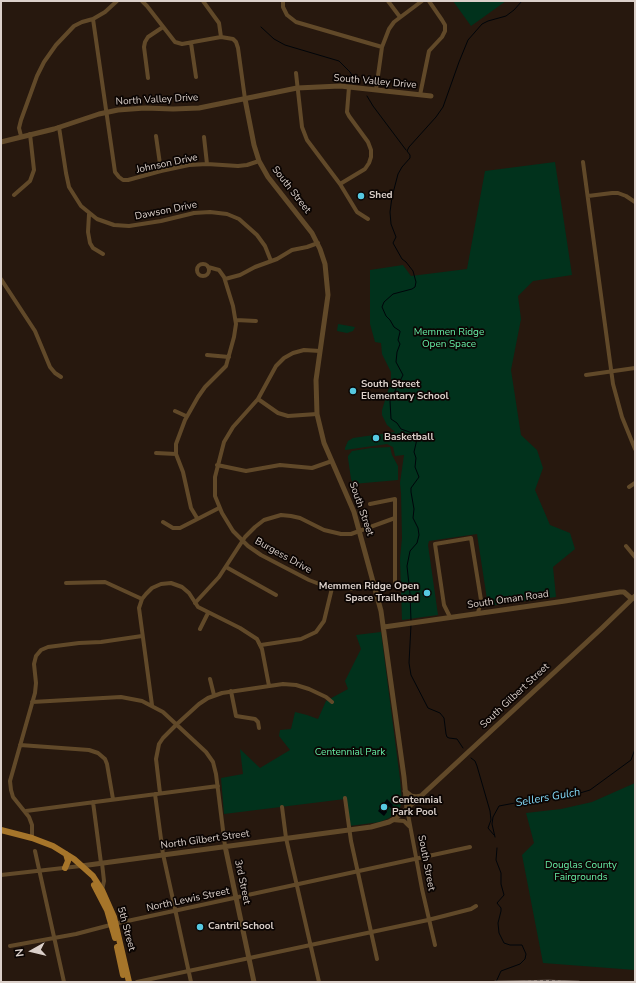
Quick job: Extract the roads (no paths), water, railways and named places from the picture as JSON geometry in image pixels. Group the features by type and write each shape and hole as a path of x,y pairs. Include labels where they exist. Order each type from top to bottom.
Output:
{"main road":[{"name":"5th Street","path":"1,830 32,838 50,845 66,854 93,876 112,909 124,982"},
{"path":"65,868 68,861 66,854"},
{"name":"5th Street","path":"81,866 102,897 114,924 129,982"}],"street":[{"path":"21,136 19,128 21,120 37,76 44,62 56,45 70,30 82,22 93,19 105,12 117,1"},
{"path":"142,1 175,42 182,44 221,37 233,39 238,48 245,99"},
{"path":"203,1 218,23 221,37"},
{"path":"283,1 283,7 287,15 296,22 382,47"},
{"path":"388,1 400,17"},
{"path":"376,90 382,47 389,29 394,22 422,1"},
{"path":"420,95 429,51 442,37 445,31 442,20 429,1"},
{"name":"Johnson Drive","path":"93,19 115,172 119,177 123,180 128,180 161,171 189,166 207,164 238,166 259,161"},
{"path":"148,78 144,47 145,42 148,37 163,27"},
{"path":"191,42 196,78"},
{"path":"296,73 302,127 307,140 340,184 357,212 368,219"},
{"name":"South Valley Drive","path":"245,99 297,88 328,86 431,96"},
{"path":"340,184 365,169 371,157 371,150 368,142 347,112 349,87"},
{"name":"North Valley Drive","path":"1,142 59,127 106,112 132,108 199,108 245,99"},
{"name":"South Street","path":"245,99 254,145 259,161 268,176 307,225 318,243 325,264 328,291 316,387 317,414 322,438 346,491 360,531 384,627 410,828 428,920 435,945"},
{"name":"Dawson Drive","path":"59,127 69,187 79,204 89,214 106,223 126,226 161,221 194,213 210,212 227,214 238,219 257,235 271,261"},
{"path":"14,195 30,181 34,170 30,134"},
{"path":"156,136 161,171"},
{"path":"204,137 207,164"},
{"path":"583,162 611,372 616,399 635,449"},
{"path":"588,196 618,193 635,202"},
{"path":"89,214 88,232 90,242 93,248 103,254"},
{"path":"225,279 240,275 255,267 279,258 292,250 318,243"},
{"path":"197,518 191,508 183,469 176,454 178,438 186,416 203,391 225,368 235,333 236,320 232,300 225,279 219,270 208,267"},
{"path":"1,279 35,331 48,363 53,371 61,377"},
{"path":"236,320 256,321"},
{"name":"Burgess Drive","path":"320,351 309,350 291,354 284,358 274,369 258,399 227,436 222,446 217,465 214,487 215,496 219,508 229,526 242,540 257,552 314,582 332,588 352,589 374,585"},
{"path":"207,354 229,357"},
{"path":"586,375 635,368"},
{"path":"258,399 278,412 288,416 317,414"},
{"path":"175,411 186,416"},
{"path":"156,453 176,454"},
{"path":"217,465 246,471 280,466 312,468 332,461"},
{"path":"630,486 635,483"},
{"path":"370,504 395,499 395,583"},
{"path":"163,522 173,528 180,528 219,508"},
{"path":"195,603 226,568 242,540 258,524 273,517 282,515 291,516 300,518 332,533 351,534 395,518"},
{"path":"450,617 444,605 435,544 472,538 481,600 478,613"},
{"path":"626,546 635,557"},
{"path":"226,568 276,595"},
{"path":"66,583 105,582 142,599"},
{"path":"152,705 139,611 142,599 152,588 167,583 178,585 185,589 198,607 240,628 255,638 261,645 269,686"},
{"path":"261,645 301,639 316,632 322,625 325,617 332,588"},
{"name":"South Oman Road","path":"384,627 620,592 624,592 633,597"},
{"name":"South Gilbert Street","path":"407,809 633,597"},
{"path":"200,629 208,613"},
{"path":"32,838 31,821 26,811 13,797 10,787 11,773 32,702 36,683 34,661 37,653 48,647 74,643 102,642 142,636"},
{"path":"210,679 214,695"},
{"path":"191,982 163,854 157,794 156,762 158,749 163,738 199,704 214,695 231,691 283,684 302,687 317,693 332,702"},
{"path":"231,691 236,716 255,719 258,722 259,728"},
{"name":"3rd Street","path":"32,702 112,696 128,697 152,705 167,715 210,757 216,774 225,846 254,982"},
{"path":"20,745 89,750 98,753 105,759 107,764 113,799"},
{"path":"26,811 218,786"},
{"path":"405,790 411,796 418,797 422,795"},
{"path":"345,798 349,830 377,959"},
{"path":"93,802 104,881 102,890"},
{"path":"282,806 286,838 319,982"},
{"name":"North Gilbert Street","path":"1,875 81,866 376,826 392,820 407,809"},
{"path":"392,820 404,821 410,828"},
{"name":"North Lewis Street","path":"10,946 54,939 114,924 470,847"},
{"path":"35,851 64,982"},
{"path":"137,982 370,931 428,920 468,910 476,906"}],"waterway":[{"path":"411,620 407,566 410,551 417,543 419,535 418,528 413,518 414,509 411,492 411,488 419,477 415,467 416,458 414,452 417,439 415,434 401,429 397,423 391,419 390,401 403,375 396,362 400,344 398,340 400,331 394,327 386,316 382,307 384,302 393,294 412,289 415,287 416,282 413,271 402,259 393,243 396,237 391,224 390,212 392,197 398,174 410,158 407,151 409,147 443,107 468,40 482,24 506,16 522,1"},
{"path":"261,27 274,39 285,45 339,61 350,72 356,82"},
{"path":"367,96 406,150"},
{"path":"411,625 409,663 411,675 428,708 440,713 444,718 447,737 457,739 463,748"},
{"name":"Sellers Gulch","path":"495,837 492,824 493,817 499,806 536,799 547,800 566,794 580,793 590,790 631,760 635,749"},
{"path":"471,758 475,761 477,766 490,811 491,820 488,828 494,835"},
{"name":"Sellers Gulch","path":"496,982 501,971 520,964 525,959 526,954 522,945 510,945 504,943 499,933 498,923 501,908 497,903 504,895 501,884 501,873 496,860 497,848"}],"railway":[{"path":"495,982 579,982"}],"place":[{"name":"Shed","path":"361,196"},
{"name":"South Street Elementary School","path":"353,391"},
{"name":"Basketball","path":"376,438"},
{"name":"Memmen Ridge Open Space Trailhead","path":"427,593"},
{"name":"Centennial Park Pool","path":"384,807"},
{"name":"Cantril School","path":"200,927"}],"park label":[{"name":"Memmen Ridge Open Space","path":"449,338"},
{"name":"Centennial Park","path":"350,753"},
{"name":"Douglas County Fairgrounds","path":"581,872"}]}
